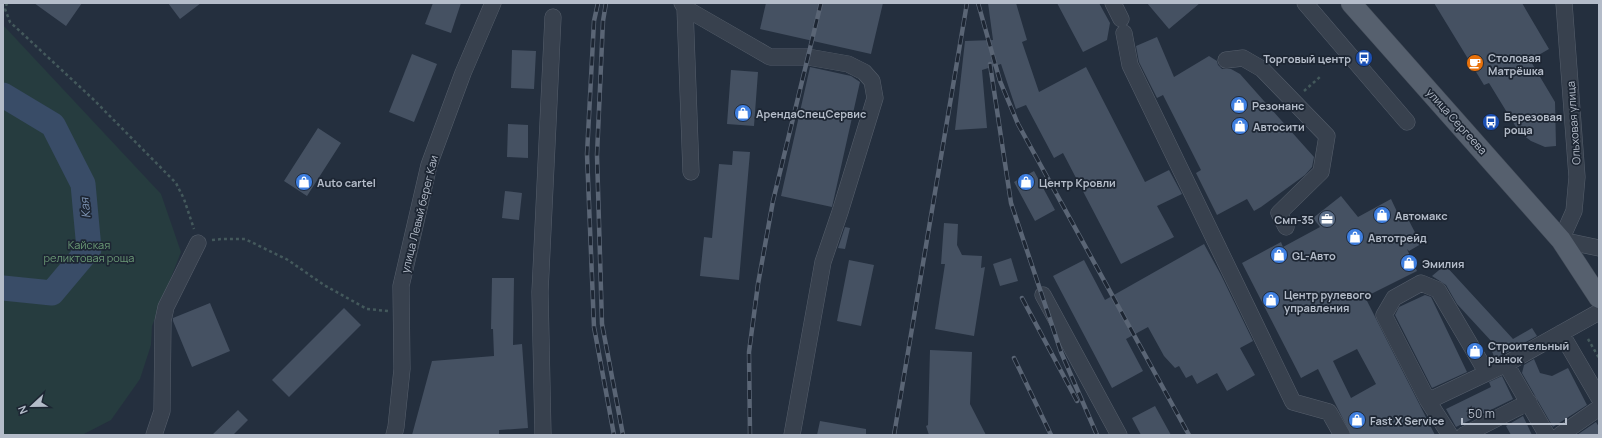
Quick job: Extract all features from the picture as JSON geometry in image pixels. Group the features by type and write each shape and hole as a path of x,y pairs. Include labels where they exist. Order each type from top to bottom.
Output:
{"main road":[{"name":"улица Сергеева","path":"1352,3 1561,240 1599,298"}],"street":[{"name":"улица Левый берег Каи","path":"394,435 402,369 400,312 401,286 429,165 463,73 493,3"},
{"path":"1113,3 1123,26 1130,65 1293,402 1329,412 1342,435"},
{"path":"1305,3 1407,122"},
{"name":"Ольховая улица","path":"1561,240 1574,211 1577,177 1564,3"},
{"path":"683,6 691,172"},
{"path":"683,6 770,57 808,57 848,64 864,72 872,81 874,98 840,212 823,262 792,435"},
{"path":"543,435 540,292 553,17"},
{"path":"1226,60 1243,58 1262,69 1327,136 1321,172 1279,213 1286,227"},
{"path":"1561,240 1599,248"},
{"path":"154,435 162,411 163,321 166,307 198,243"},
{"path":"1450,435 1428,401 1384,315 1394,298 1421,283 1438,290 1487,373"},
{"path":"1043,295 1119,435"},
{"path":"1428,401 1506,364 1599,312"},
{"path":"1560,333 1599,398"},
{"path":"1506,364 1547,435"},
{"path":"1464,435 1529,402"},
{"path":"1560,435 1599,408"}],"path":[{"path":"7,3 5,9 10,22 93,99 176,183 184,199 198,243 222,239 245,239 288,260 324,285 367,309 400,312"},
{"path":"1293,101 1321,76"},
{"path":"1588,339 1599,358"}],"green space":[{"name":"Кайская реликтовая роща","path":"3,25 161,194 181,252 152,326 151,345 140,379 111,420 82,435 3,435"}],"building":[{"path":"34,3 82,3 66,26"},
{"path":"168,3 201,3 180,19"},
{"path":"433,3 461,3 451,33 425,24"},
{"path":"766,3 883,3 871,54 760,29"},
{"path":"988,3 1016,3 1027,40 1022,42 1039,92 1086,67 1145,182 1169,170 1182,194 1157,206 1174,237 1121,264 1063,153 1054,158 1026,105 1016,109 1001,64 982,70 987,128 955,130 965,41 993,40"},
{"path":"1057,3 1099,3 1110,23 1107,40 1083,52"},
{"path":"1147,3 1200,3 1169,29"},
{"path":"1434,3 1522,3 1549,49 1530,60 1555,102 1556,146 1545,147 1531,141 1519,132 1489,83 1484,85"},
{"name":"Автосити","path":"1157,37 1174,77 1209,56 1217,61 1218,65 1222,69 1231,69 1240,74 1314,157 1312,167 1305,175 1254,211 1247,199 1217,215 1196,173 1201,170 1163,95 1157,98 1139,62 1136,46"},
{"path":"512,50 536,51 534,89 511,88"},
{"path":"412,54 437,64 414,122 389,112"},
{"path":"810,67 851,76 860,82 832,207 781,196"},
{"path":"731,70 758,72 754,126 727,124"},
{"path":"508,124 528,125 528,158 507,157"},
{"path":"318,128 341,143 307,196 284,181"},
{"path":"733,151 750,152 739,280 700,276 704,237 712,238 719,164 732,165"},
{"path":"1034,171 1055,210 1035,221 1014,182"},
{"path":"505,191 522,193 519,220 502,218"},
{"path":"1341,196 1358,217 1391,199 1400,218 1406,215 1421,244 1409,251 1407,249 1417,271 1365,297 1435,435 1351,435 1318,369 1301,378 1242,263 1281,242 1283,247 1320,227 1313,218","holes":["1357,349 1376,384 1351,398 1333,361"]},
{"path":"944,223 958,224 957,245 962,255 982,256 981,268 985,267 974,336 935,329 945,264 941,264"},
{"path":"845,227 850,228 845,249 838,248"},
{"path":"1204,244 1253,341 1240,348 1255,375 1227,391 1217,373 1197,384 1192,375 1186,378 1179,366 1175,368 1164,356 1148,327 1126,339 1143,371 1112,388 1053,276 1084,260 1105,300"},
{"path":"1011,258 1018,281 1000,286 993,264"},
{"path":"849,260 874,265 861,326 837,321"},
{"path":"1445,265 1513,339 1532,328 1537,336 1495,359 1489,344 1493,343 1457,304 1446,285 1432,276"},
{"path":"492,278 514,278 513,345 522,344 528,428 499,430 499,435 412,435 432,361 494,356 493,329 491,329"},
{"path":"1425,295 1431,297 1467,372 1432,388 1395,315 1399,307"},
{"path":"210,303 230,351 192,367 173,318"},
{"path":"344,308 361,325 289,397 272,380"},
{"path":"930,350 972,352 970,404 986,435 929,435 926,426 928,425"},
{"path":"1534,359 1540,373 1552,376 1568,368 1587,405 1553,427 1522,373 1524,365"},
{"path":"1502,376 1513,399 1456,427 1446,409 1491,387 1489,382"},
{"path":"1155,406 1171,435 1141,435 1132,418"},
{"path":"238,410 248,420 233,435 212,435"},
{"path":"1523,416 1532,435 1511,435 1506,426"},
{"path":"820,421 866,429 866,435 817,435"},
{"path":"1596,422 1599,427 1599,435 1577,435"}],"waterway":[{"name":"Кая","path":"3,95 53,125 83,184 89,249 52,293 3,288"}],"railway":[{"path":"598,3 594,21 587,154 594,327 614,435"},
{"path":"606,3 603,21 597,155 602,324 623,435"},
{"path":"750,435 749,352 758,284 773,201 821,3"},
{"path":"894,435 967,3"},
{"path":"978,3 1000,81 1018,124 1189,435"},
{"path":"990,64 1011,203 1061,352 1097,435"},
{"path":"1022,298 1077,401"},
{"path":"1014,358 1051,435"}],"place":[{"name":"Торговый центр","path":"1364,58"},
{"name":"Столовая Матрёшка","path":"1475,63"},
{"name":"Резонанс","path":"1239,105"},
{"name":"АрендаСпецСервис","path":"743,113"},
{"name":"Березовая роща","path":"1491,122"},
{"name":"Автосити","path":"1240,126"},
{"name":"Auto cartel","path":"304,182"},
{"name":"Центр Кровли","path":"1026,182"},
{"name":"Автомакс","path":"1382,215"},
{"name":"Смп-35","path":"1327,219"},
{"name":"Автотрейд","path":"1355,237"},
{"name":"GL-Авто","path":"1279,255"},
{"name":"Эмилия","path":"1409,263"},
{"name":"Центр рулевого управления","path":"1271,300"},
{"name":"Строительный рынок","path":"1475,351"},
{"name":"Fast X Service","path":"1357,420"}]}
